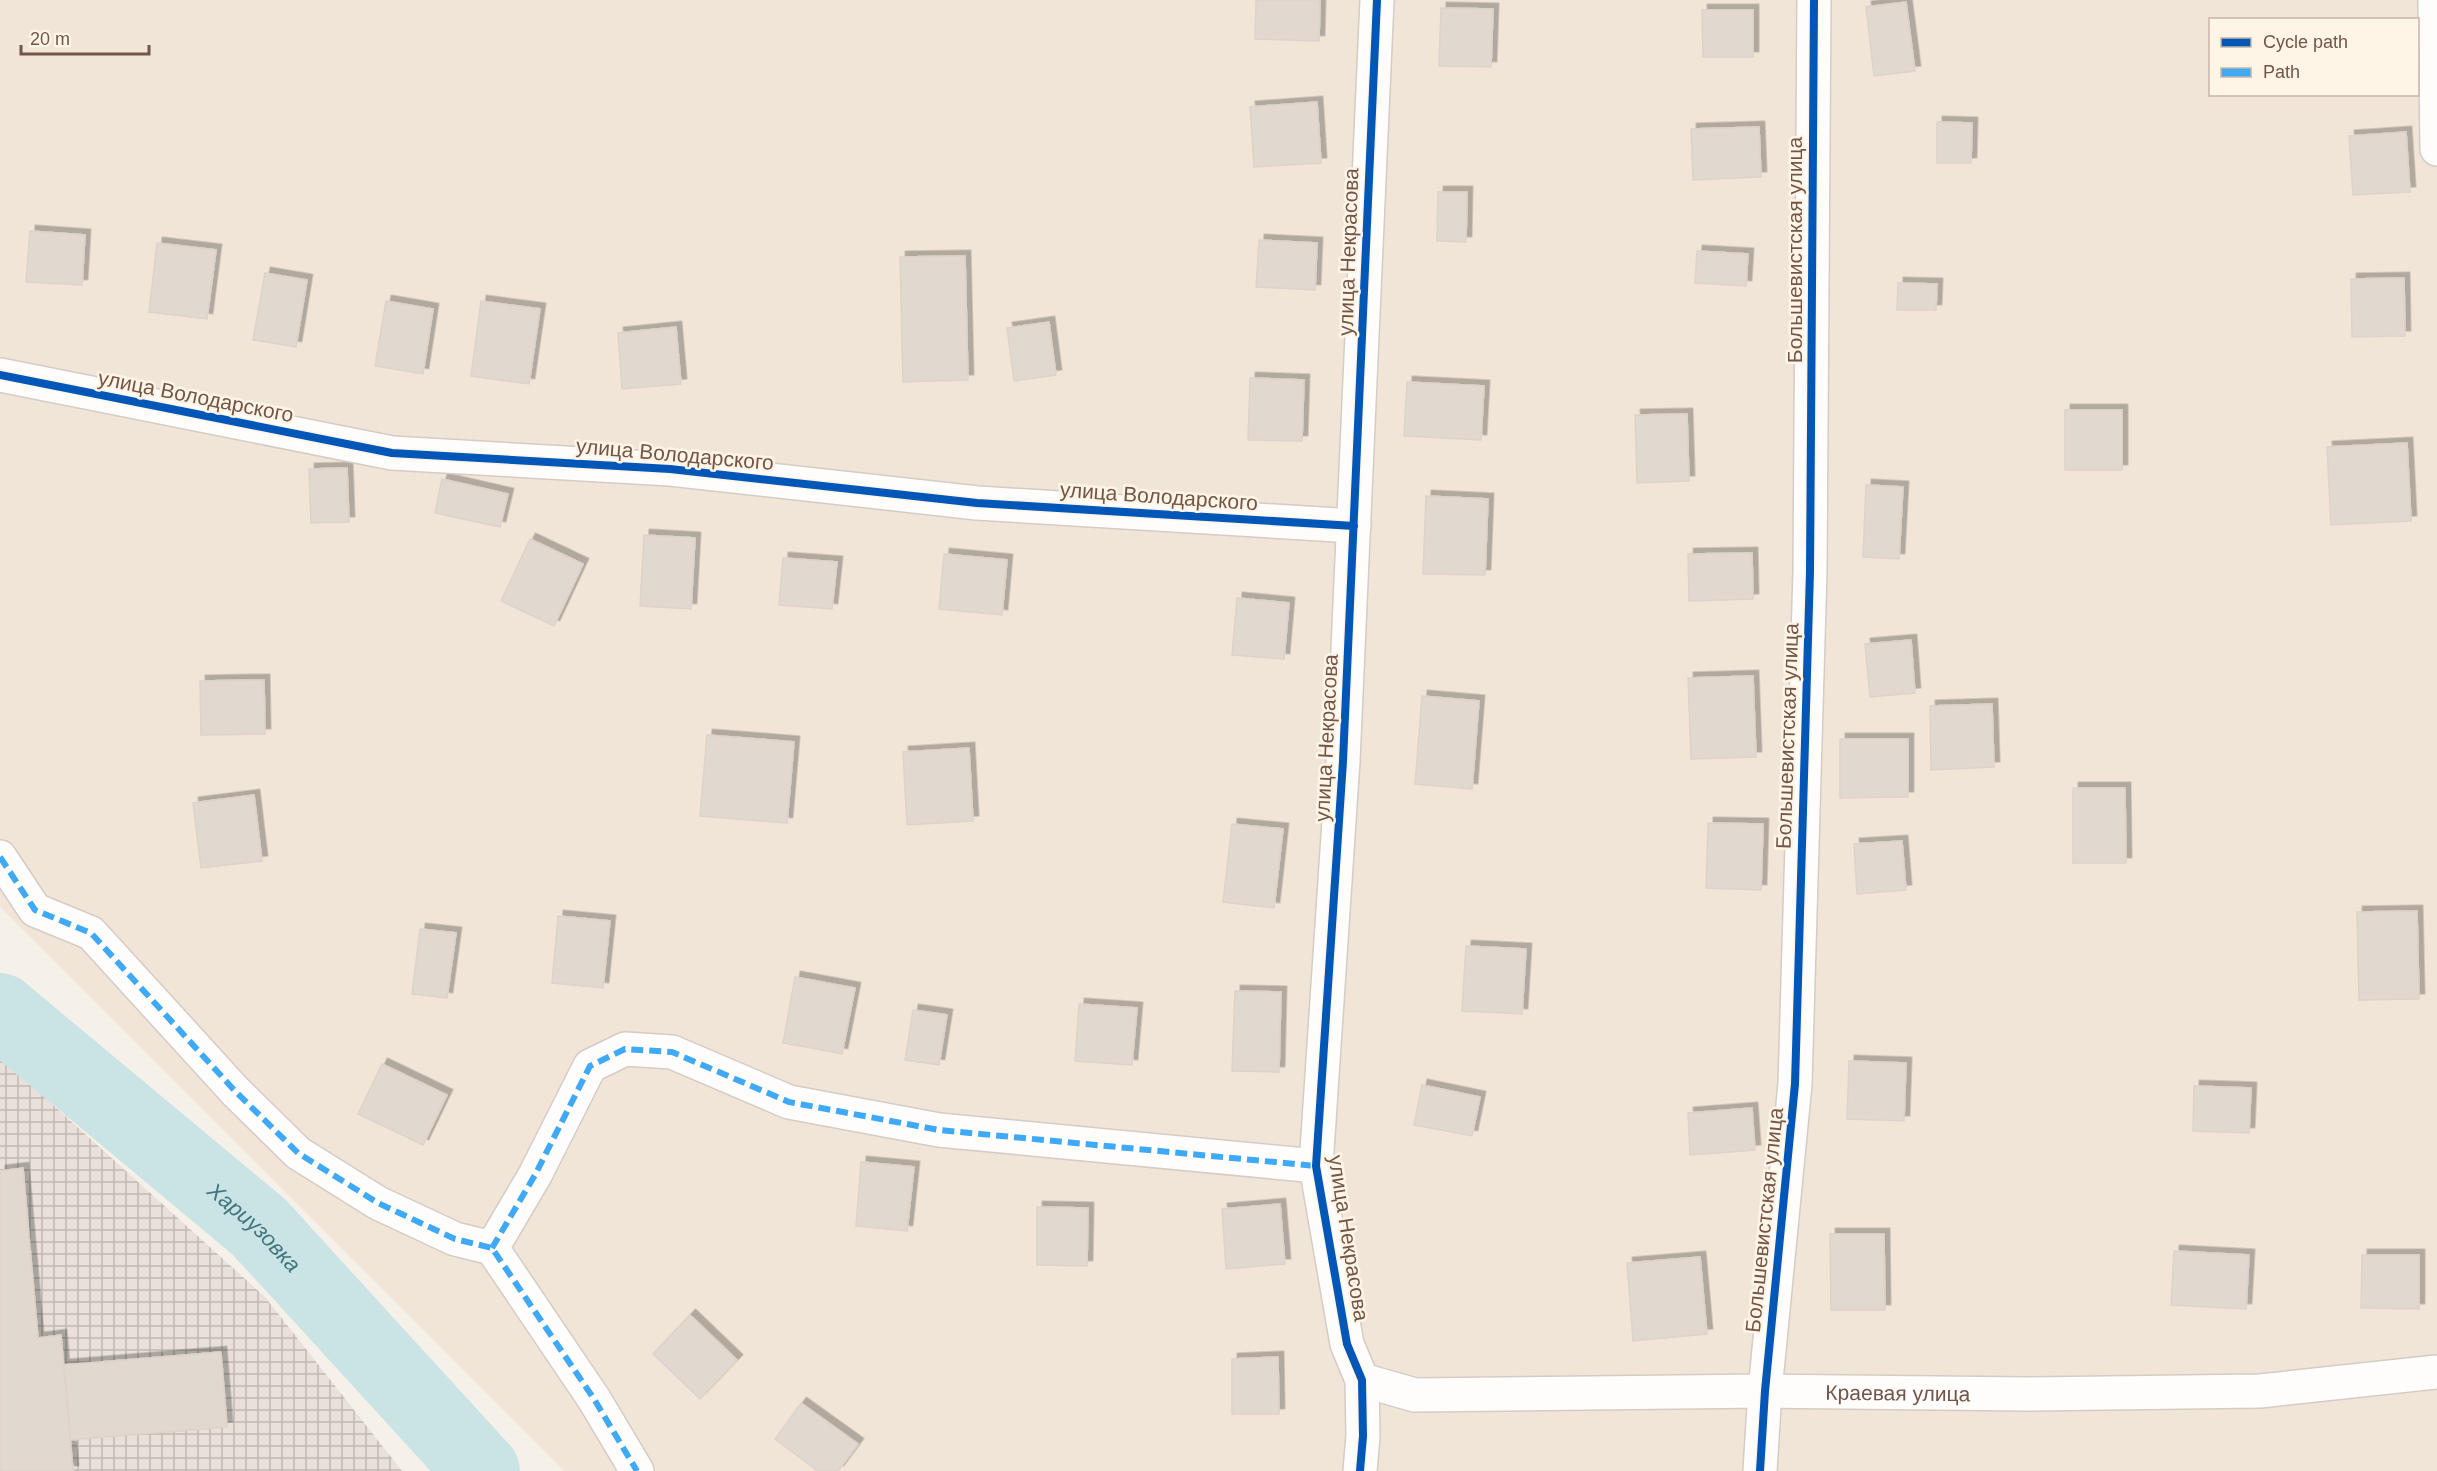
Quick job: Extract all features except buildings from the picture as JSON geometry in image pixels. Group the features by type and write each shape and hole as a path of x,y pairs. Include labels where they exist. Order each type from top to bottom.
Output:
{"street":[{"name":"улица Некрасова","path":"1360,1471 1362,1380 1347,1344 1316,1166 1343,761 1377,0"},
{"name":"Большевистская улица","path":"1760,1471 1765,1391 1795,1084 1810,571 1814,0"},
{"path":"2435,0 2437,149"},
{"name":"улица Володарского","path":"0,375 392,453 670,469 977,503 1354,526"},
{"path":"0,857 35,910 91,933 235,1091 298,1153 378,1203 455,1239 492,1248 594,1399 637,1471"},
{"path":"492,1248 535,1175 590,1066 625,1049 672,1052 789,1102 939,1130 1316,1166"},
{"name":"Краевая улица","path":"1362,1380 1415,1395 1765,1391 2026,1394 2260,1391 2437,1372"}],"shaded area":[{"path":"0,0 2437,0 2437,1471 564,1471 0,907"},
{"path":"0,1057 265,1297 402,1471 0,1471"}],"waterway":[{"name":"Хариузовка","path":"0,1011 259,1227 482,1471"}],"marked path":[{"path":"0,857 35,910 91,933 235,1091 298,1153 378,1203 455,1239 492,1248 594,1399 637,1471"},
{"path":"492,1248 535,1175 590,1066 625,1049 672,1052 789,1102 939,1130 1316,1166"}],"cycle path":[{"path":"1360,1471 1363,1436 1362,1380 1347,1344 1316,1166 1343,761 1377,0"},
{"path":"1760,1471 1765,1391 1795,1084 1810,571 1814,0"},
{"path":"0,375 392,453 670,469 977,503 1354,526"}]}
